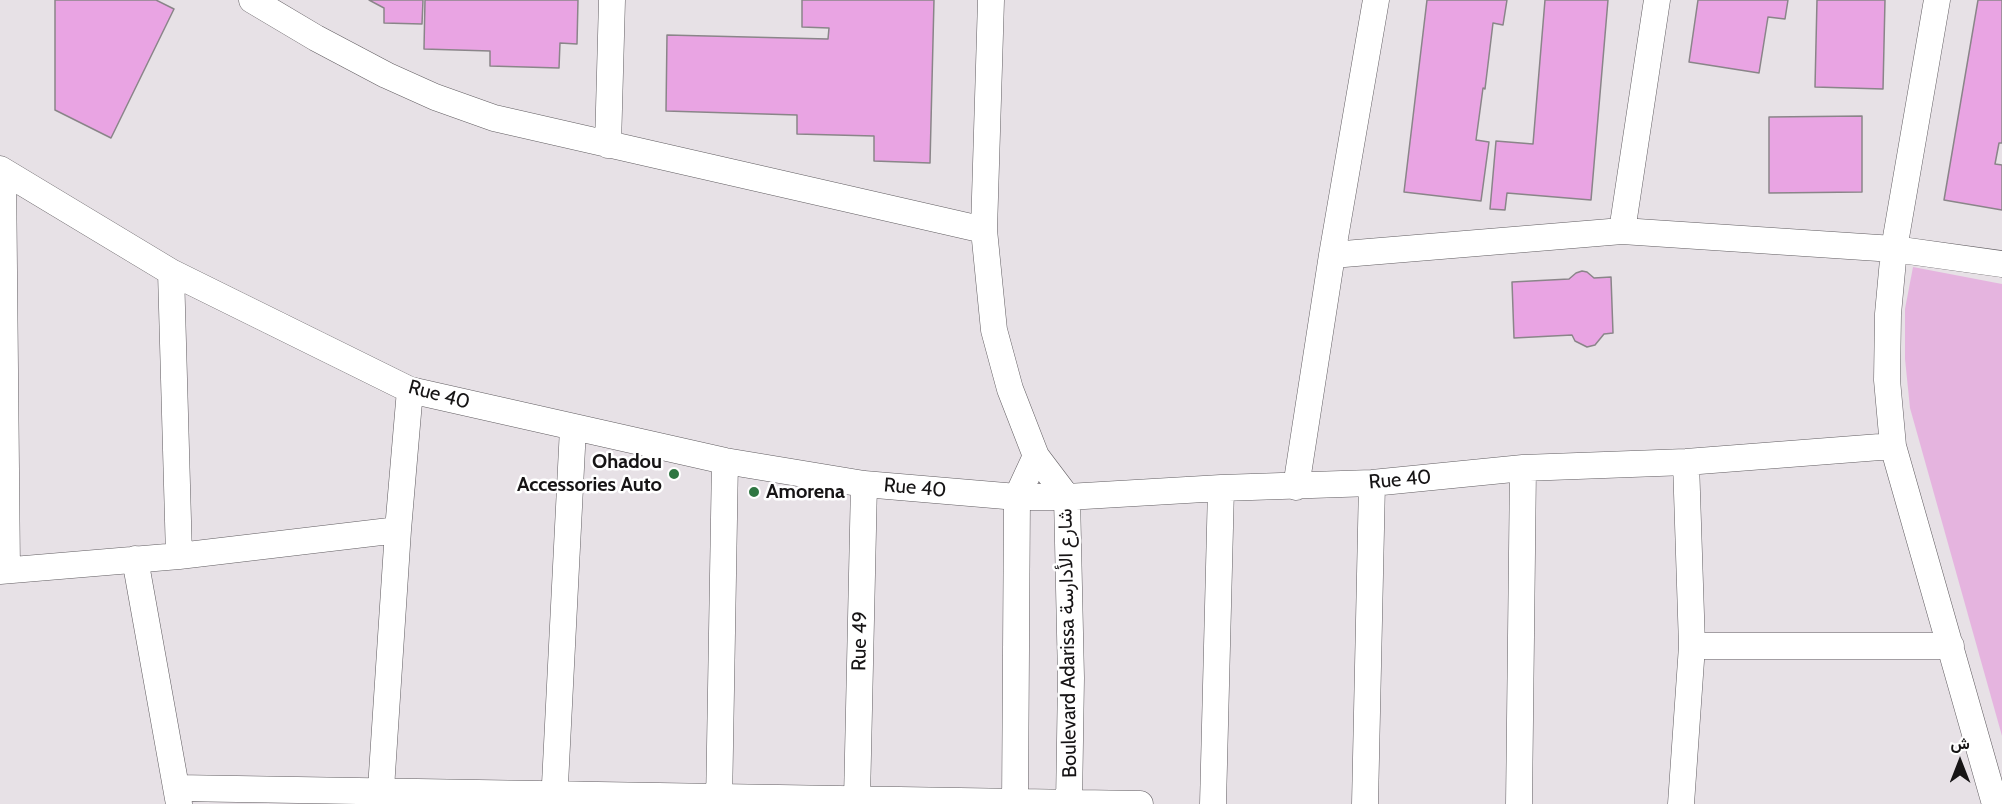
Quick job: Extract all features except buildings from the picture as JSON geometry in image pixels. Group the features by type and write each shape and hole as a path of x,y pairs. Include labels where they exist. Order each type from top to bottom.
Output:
{"street":[{"path":"252,0 316,38 386,75 435,97 494,118 984,230"},
{"path":"608,145 612,0"},
{"name":"Boulevard Adarissa شارع الأدارسة","path":"991,0 984,230 994,330 1010,389 1036,456 1067,497 1071,678 1069,803"},
{"path":"1296,487 1332,255 1376,0"},
{"path":"1622,231 1657,0"},
{"path":"1937,0 1894,249 1888,314 1887,380 1893,446 1995,804"},
{"path":"2,170 3,571 178,556 398,530"},
{"name":"Rue 40","path":"2,170 171,272 410,390 725,461 864,484 1017,497 1067,497 1221,488 1372,483 1523,468 1686,462 1893,446"},
{"path":"1332,255 1622,231 1894,249 2002,264"},
{"path":"171,272 178,556"},
{"path":"380,797 410,390"},
{"path":"554,799 573,428"},
{"path":"1015,803 1017,497 1036,456"},
{"path":"719,800 725,461"},
{"path":"1681,804 1692,646 1686,462"},
{"path":"1520,804 1523,468"},
{"path":"1365,804 1372,483"},
{"name":"Rue 49","path":"857,799 864,484"},
{"path":"1213,804 1221,488"},
{"path":"135,559 178,796 857,799 1140,804"},
{"path":"1692,646 1950,646"}],"shaded area":[{"path":"1913,267 2002,284 2002,736 1910,408 1905,359 1905,309"}],"place":[{"name":"Ohadou Accessories Auto","path":"674,474"},
{"name":"Amorena","path":"754,492"}]}
